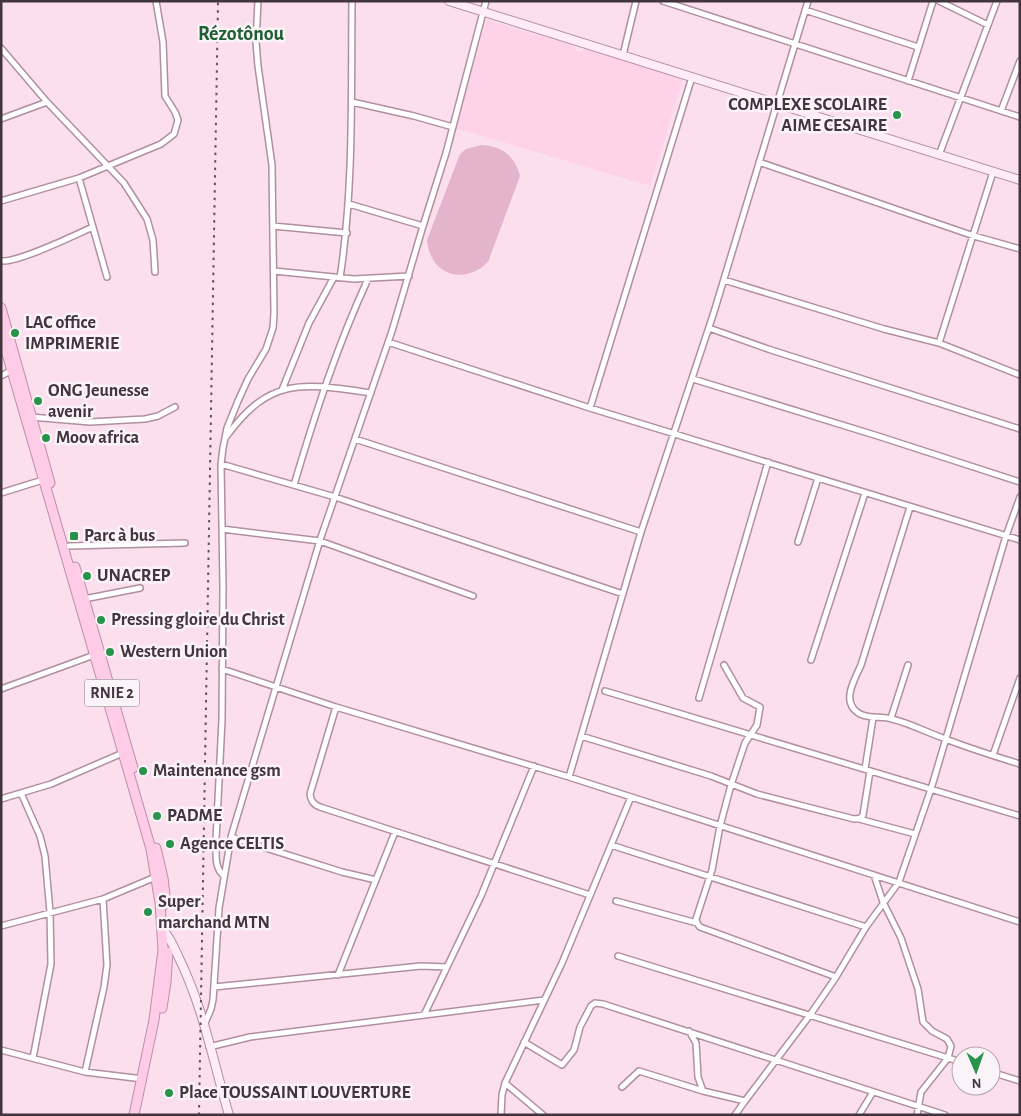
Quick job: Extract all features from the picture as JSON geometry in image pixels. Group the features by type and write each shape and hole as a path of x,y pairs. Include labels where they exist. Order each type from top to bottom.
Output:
{"highway":[{"name":"RNIE 2","path":"1,308 3,330 126,752 159,876 168,969 156,1036 142,1080 134,1115"}],"main road":[{"path":"449,1 1020,180"},
{"path":"165,932 184,967 205,1023 209,1046 229,1115"}],"street":[{"path":"1,201 80,178 161,144 168,140 176,130 178,120 165,96 163,42 156,1"},
{"path":"224,876 217,867 222,669 221,464 224,439 248,379 266,349 270,338 274,313 270,150 256,42 258,1"},
{"path":"282,390 309,323 337,277 347,233 352,102 352,1"},
{"path":"205,1023 211,1009 214,988 217,926 231,837 320,541 388,342 453,128 486,1"},
{"path":"622,56 636,1"},
{"path":"663,1 1020,117"},
{"path":"686,9 689,1"},
{"path":"569,777 641,532 693,379 808,1"},
{"path":"908,81 933,1"},
{"path":"939,1 988,26"},
{"path":"939,155 997,1"},
{"path":"805,10 918,47"},
{"path":"1,48 47,102 124,183 147,220 153,240 155,272"},
{"path":"1001,111 1020,61"},
{"path":"590,408 692,77"},
{"path":"1,119 47,102"},
{"path":"352,102 407,114 453,128"},
{"path":"760,162 974,236 1020,249"},
{"path":"939,343 993,172"},
{"path":"80,178 107,277"},
{"path":"349,204 423,226"},
{"path":"273,226 347,233"},
{"path":"1,261 6,262 25,256 93,227"},
{"path":"274,271 368,279 408,276"},
{"path":"294,485 341,340 368,279"},
{"path":"724,280 884,329 939,343 1020,375"},
{"path":"709,328 768,349 1020,429"},
{"path":"388,342 590,408 1020,540"},
{"path":"1,376 15,369"},
{"path":"693,379 854,428 1020,482"},
{"path":"224,439 241,416 264,399 282,390 306,386 326,386 371,393"},
{"path":"29,418 90,422 145,419 158,416 175,407"},
{"path":"355,439 641,532"},
{"path":"699,698 768,462"},
{"path":"221,464 335,497 622,594"},
{"path":"1,493 46,478"},
{"path":"798,542 818,478"},
{"path":"811,660 864,493"},
{"path":"735,1115 810,1016 866,927 899,882 931,789 1006,536 1020,497"},
{"path":"910,506 850,695 852,707 859,714 873,718 891,718 946,740 1020,764"},
{"path":"222,528 320,541 473,596"},
{"path":"66,547 185,543"},
{"path":"82,600 140,588"},
{"path":"1,689 97,654"},
{"path":"697,924 696,918 710,876 731,785 745,744 756,724 760,707 743,698 724,665"},
{"path":"891,718 908,665"},
{"path":"222,669 336,707 569,777 1020,922"},
{"path":"993,755 1020,678"},
{"path":"606,691 1020,816"},
{"path":"336,707 310,794 310,799 320,807 590,895"},
{"path":"859,818 863,815 873,718"},
{"path":"581,736 711,776 757,794 854,819 859,818 915,834"},
{"path":"1,799 51,784 126,752"},
{"path":"424,1015 480,896 534,766"},
{"path":"20,793 40,836 48,878 50,912 51,964 33,1058"},
{"path":"501,1115 505,1083 562,963 631,797"},
{"path":"338,975 394,832"},
{"path":"231,837 342,872 376,880"},
{"path":"611,845 866,927"},
{"path":"874,875 883,902 895,924 918,989 923,1022 932,1031 951,1043 948,1058 924,1087 917,1115"},
{"path":"1,926 103,899 159,876"},
{"path":"85,1072 104,987 107,964 103,899"},
{"path":"616,901 697,924 700,927 836,977"},
{"path":"618,956 951,1059"},
{"path":"214,988 421,966 447,967"},
{"path":"209,1046 250,1037 544,1000"},
{"path":"524,1042 562,1065 574,1050 580,1027 591,1006 595,1003 618,1007 776,1061 945,1115"},
{"path":"688,1030 696,1042 698,1077 703,1091"},
{"path":"1,1050 85,1072 142,1080"},
{"path":"622,1087 639,1071 703,1091 744,1101"},
{"path":"1001,1075 1020,1081"},
{"path":"505,1083 542,1115"},
{"path":"859,1115 873,1092"}],"shaded area":[{"path":"486,20 572,45 576,51 580,52 586,48 683,78 650,186 456,128"},
{"path":"481,145 495,147 507,153 515,163 520,176 488,262 468,274 449,273 441,269 434,262 429,252 427,240 460,154 466,149"}],"railway":[{"path":"199,1115 218,1"}],"place":[{"name":"COMPLEXE SCOLAIRE AIME CESAIRE","path":"897,115"},
{"name":"LAC office IMPRIMERIE","path":"15,333"},
{"name":"ONG Jeunesse avenir","path":"38,401"},
{"name":"Moov africa","path":"46,438"},
{"name":"Parc à bus","path":"74,536"},
{"name":"UNACREP","path":"87,576"},
{"name":"Pressing gloire du Christ","path":"101,620"},
{"name":"Western Union","path":"110,652"},
{"name":"Maintenance gsm","path":"143,771"},
{"name":"PADME","path":"157,816"},
{"name":"Agence CELTIS","path":"170,844"},
{"name":"Super marchand MTN","path":"148,912"},
{"name":"Place TOUSSAINT LOUVERTURE","path":"169,1093"}],"district":[{"name":"Rézotônou","path":"241,34"}]}
